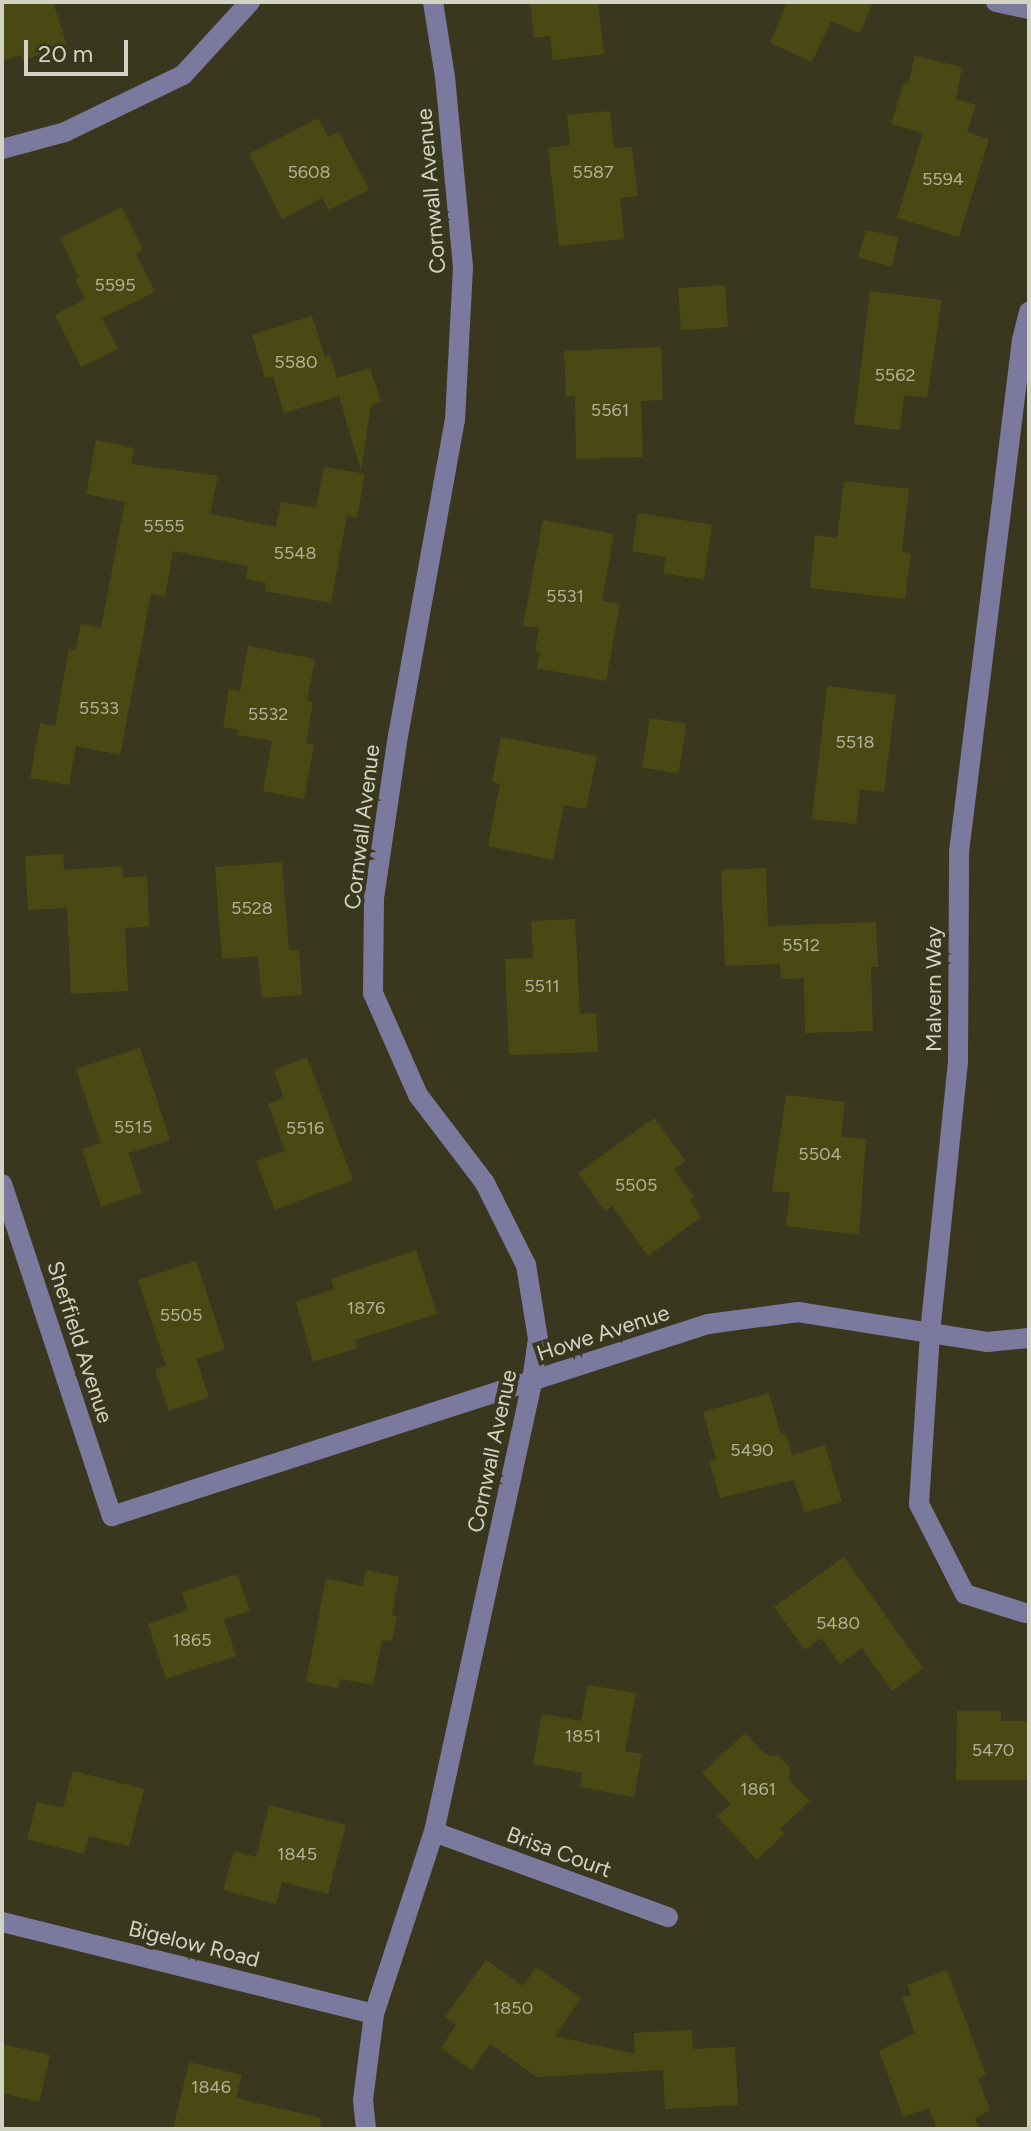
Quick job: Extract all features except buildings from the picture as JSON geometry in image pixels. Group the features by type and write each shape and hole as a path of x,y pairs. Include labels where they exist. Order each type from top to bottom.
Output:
{"street":[{"path":"2,149 65,132 183,75 250,2"},
{"name":"Cornwall Avenue","path":"366,2129 363,2100 374,2014 434,1832 532,1381 538,1339 526,1265 485,1183 418,1095 373,993 374,898 398,736 455,420 463,267 445,77 433,2"},
{"path":"996,2 1029,9"},
{"name":"Malvern Way","path":"1025,1613 965,1594 919,1504 930,1333 958,1061 959,852 1022,340 1029,312"},
{"name":"Sheffield Avenue","path":"2,1184 112,1516"},
{"name":"Howe Avenue","path":"112,1516 708,1324 798,1312 987,1342 1029,1338"},
{"name":"Brisa Court","path":"434,1832 668,1917"},
{"name":"Bigelow Road","path":"2,1922 374,2014"}]}
